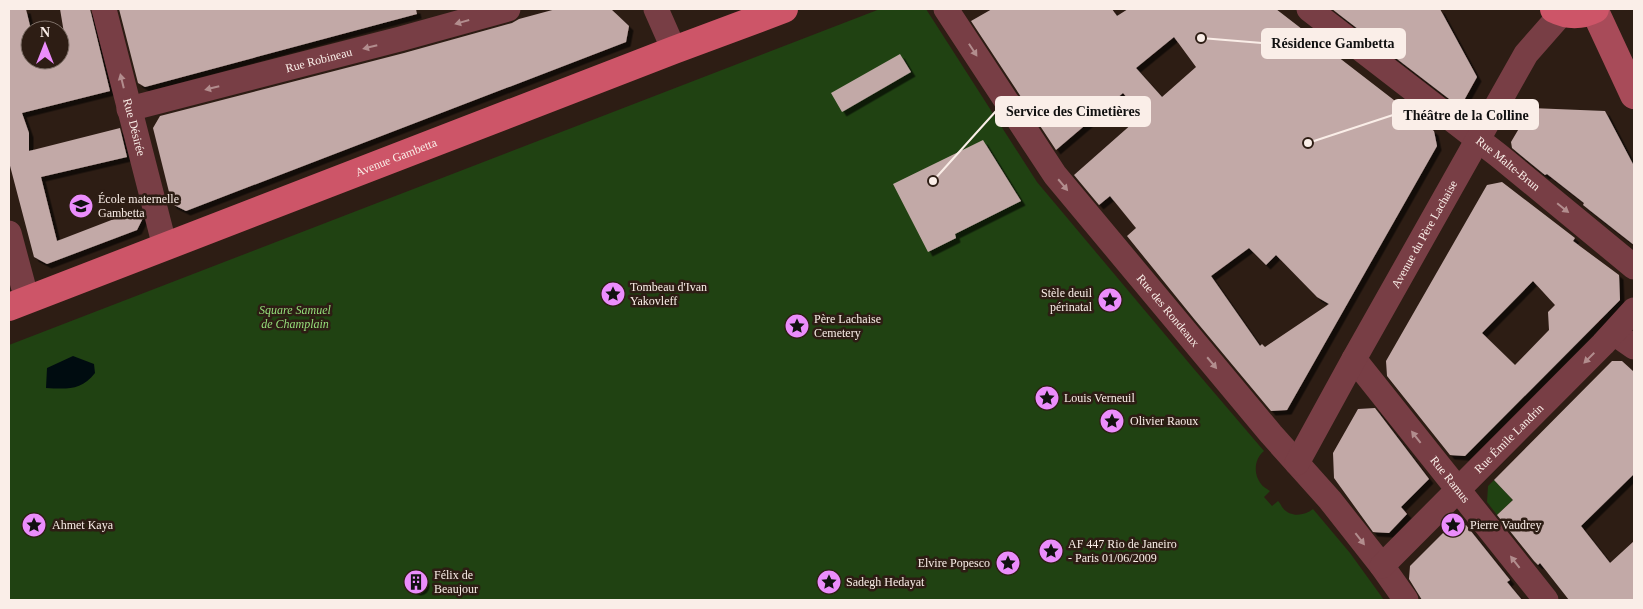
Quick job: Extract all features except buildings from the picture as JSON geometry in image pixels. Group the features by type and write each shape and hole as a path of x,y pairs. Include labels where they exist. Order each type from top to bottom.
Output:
{"main road":[{"name":"Avenue Gambetta","path":"18,304 784,9"},
{"path":"1558,11 1578,14 1595,9 1634,95"}],"street":[{"name":"Rue Désirée","path":"104,9 165,246"},
{"name":"Rue Robineau","path":"130,109 508,9"},
{"path":"656,9 674,50"},
{"name":"Rue Malte-Brun","path":"1309,9 1478,141 1634,267"},
{"name":"Avenue du Père Lachaise","path":"1297,463 1526,54 1558,11"},
{"name":"Rue des Rondeaux","path":"955,12 1054,175 1264,426 1330,500 1406,600"},
{"path":"9,233 18,304"},
{"name":"Rue Émile Landrin","path":"1382,566 1614,333 1634,310"},
{"path":"1614,333 1634,347"},
{"name":"Rue Ramus","path":"1354,359 1546,600"}],"green space":[{"name":"Père Lachaise Cemetery","path":"880,9 926,9 1037,182 1264,451 1256,464 1256,474 1260,483 1270,491 1264,497 1272,506 1278,501 1285,511 1297,515 1313,509 1350,553 1384,600 9,600 9,345"},
{"path":"1494,480 1513,500 1497,515 1487,502 1488,486"}],"shaded area":[{"path":"73,356 94,364 95,373 90,379 73,388 46,388 47,368"}],"place":[{"name":"Résidence Gambetta","path":"1201,38"},
{"name":"Théâtre de la Colline","path":"1308,143"},
{"name":"Service des Cimetières","path":"933,181"},
{"name":"École maternelle Gambetta","path":"81,206"},
{"name":"Tombeau d'Ivan Yakovleff","path":"613,294"},
{"name":"Stèle deuil périnatal","path":"1110,300"},
{"name":"Père Lachaise Cemetery","path":"797,326"},
{"name":"Louis Verneuil","path":"1047,398"},
{"name":"Olivier Raoux","path":"1112,421"},
{"name":"Ahmet Kaya","path":"34,525"},
{"name":"Pierre Vaudrey","path":"1453,525"},
{"name":"AF 447 Rio de Janeiro - Paris 01/06/2009","path":"1051,551"},
{"name":"Elvire Popesco","path":"1008,563"},
{"name":"Félix de Beaujour","path":"416,582"},
{"name":"Sadegh Hedayat","path":"829,582"}],"park label":[{"name":"Square Samuel de Champlain","path":"295,317"}]}
